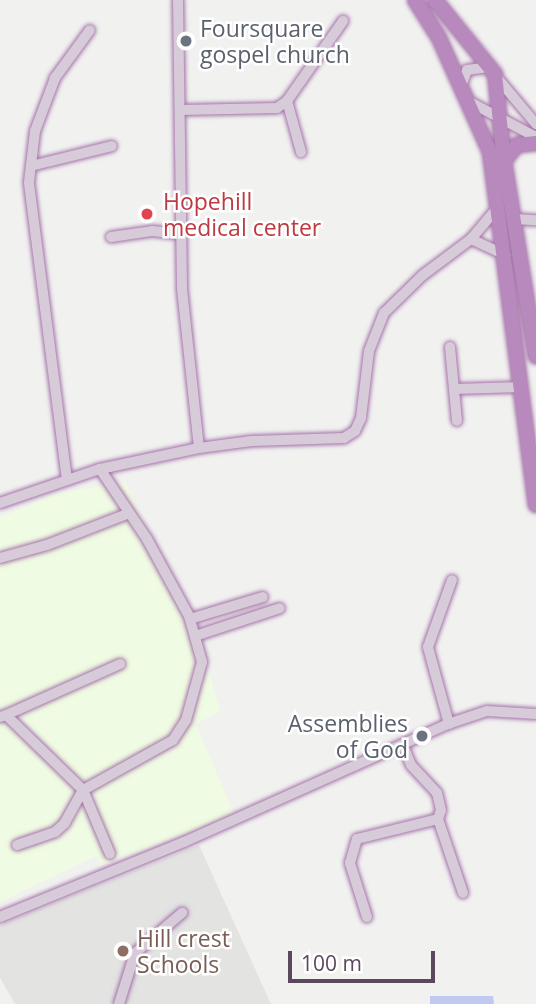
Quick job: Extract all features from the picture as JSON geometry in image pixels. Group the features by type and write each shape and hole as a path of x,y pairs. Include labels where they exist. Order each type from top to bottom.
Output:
{"highway":[{"path":"415,0 439,38 490,152 522,387 532,436 536,505"},
{"path":"435,0 493,70 504,161 536,356"},
{"path":"504,161 517,145 536,143"}],"street":[{"path":"178,0 181,289 199,449"},
{"path":"181,110 277,108 287,102 343,21"},
{"path":"67,480 37,266 31,166 35,131 55,78 90,30"},
{"path":"536,124 493,70 481,65 467,70 463,95 536,137"},
{"path":"287,102 302,152"},
{"path":"31,166 112,146"},
{"path":"0,503 100,469 199,449 252,441 344,438 355,431 361,418 369,351 384,313 422,275 471,239 498,206"},
{"path":"514,219 536,220"},
{"path":"111,237 152,231 181,233"},
{"path":"471,239 505,255"},
{"path":"450,347 457,421"},
{"path":"454,390 522,387"},
{"path":"17,845 55,832 65,823 83,790 173,740 181,730 200,678 190,619 148,539 127,514 100,469"},
{"path":"0,558 47,545 127,514"},
{"path":"449,724 428,647 452,580"},
{"path":"190,619 264,597"},
{"path":"195,636 280,608"},
{"path":"110,854 83,790 3,716 120,664"},
{"path":"0,917 449,724 487,711 536,714"},
{"path":"403,745 411,765 438,793 442,802 438,819 463,893"},
{"path":"367,917 350,863 357,839 438,819"},
{"path":"119,1004 135,953 182,913"}],"shaded area":[{"path":"125,482 198,631 220,711 196,724 234,814 101,866 96,856 0,902 0,517 59,493"},
{"name":"Hill crest Schools","path":"199,845 271,1004 15,1004 0,978 0,925"},
{"path":"430,996 493,996 494,1004 430,1004"}],"place":[{"name":"Foursquare gospel church","path":"186,41"},
{"name":"Hopehill medical center","path":"147,214"},
{"name":"Assemblies of God","path":"422,736"},
{"name":"Hill crest Schools","path":"123,951"}]}
